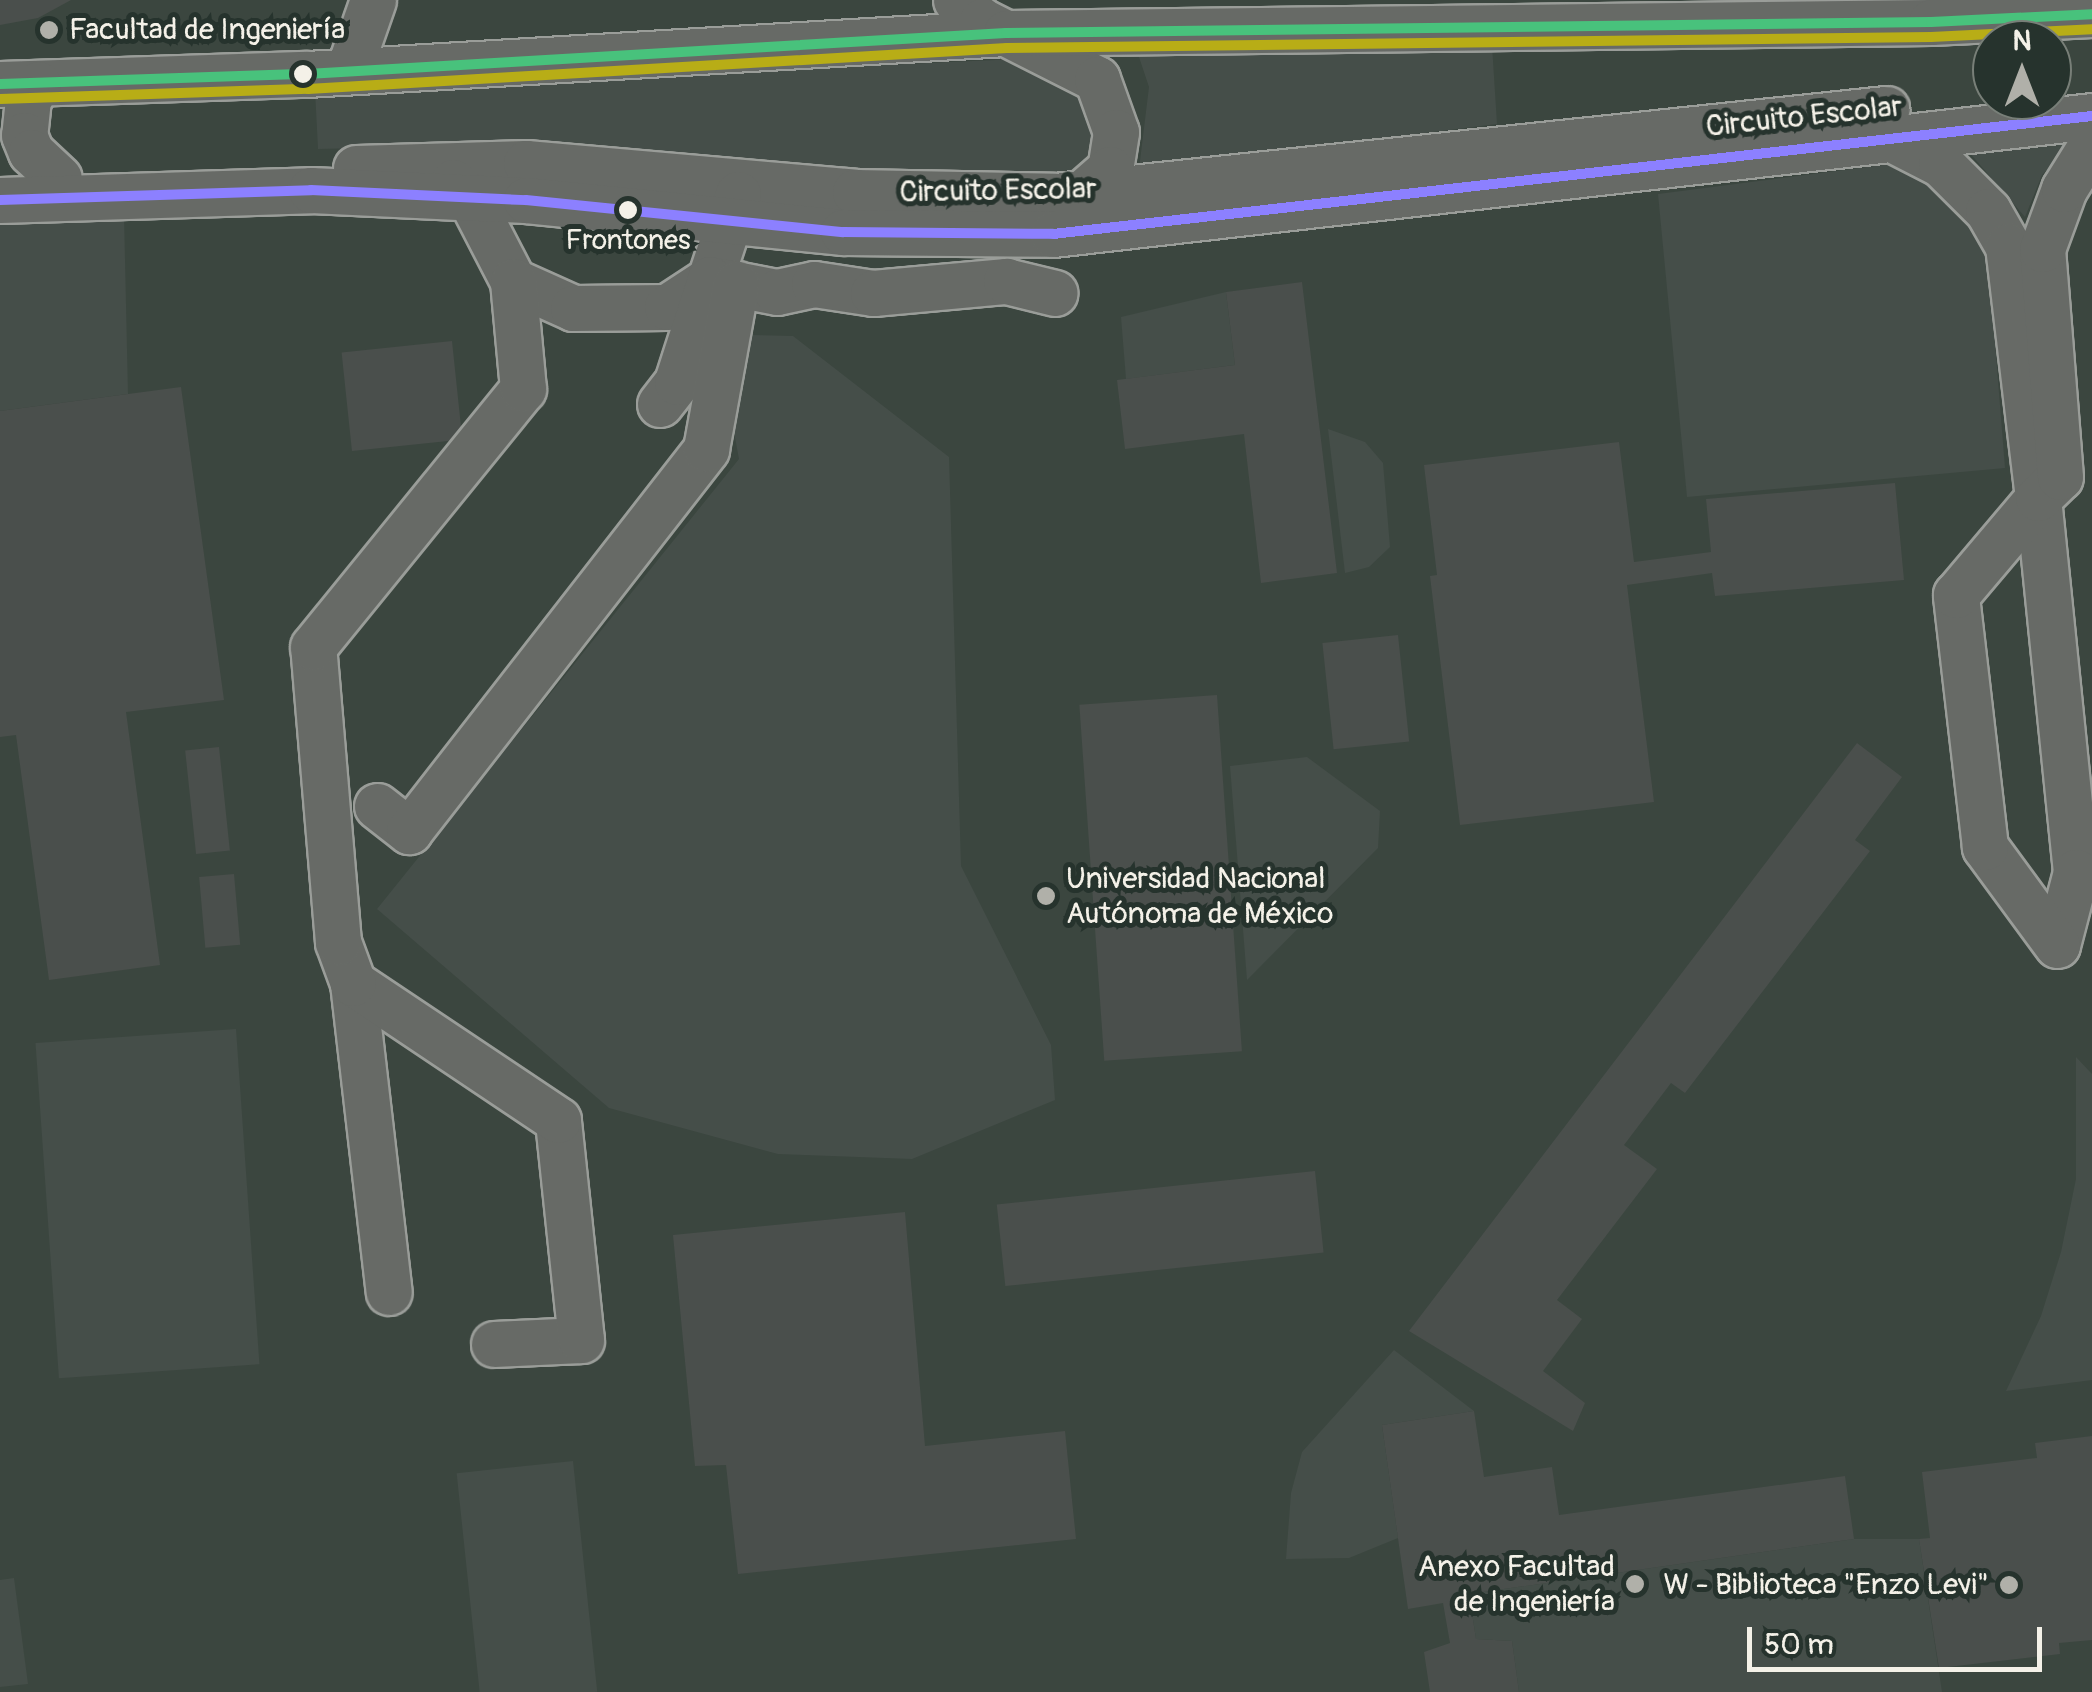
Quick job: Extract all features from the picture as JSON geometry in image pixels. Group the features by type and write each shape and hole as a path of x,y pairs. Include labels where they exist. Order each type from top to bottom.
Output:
{"street":[{"path":"328,71 374,0"},
{"path":"956,0 1006,33 1097,79 1116,132 1110,169 1087,193 1024,234"},
{"path":"59,178 31,152 24,135 28,98 19,84 1006,33 1502,28 1865,12 2092,14"},
{"name":"Circuito Escolar","path":"0,180 59,178 126,186 312,180 434,163 526,163 736,201 855,192 1087,193 1527,164 1658,149 1845,113 1972,100"},
{"path":"1845,113 1941,164 1988,211 2008,246 2038,498 2076,872 2056,944 1985,847 1956,595 2038,498 2060,477 2042,248 2064,188 2092,144"},
{"path":"1658,149 1891,139 2092,116"},
{"path":"389,1292 353,983 338,942 313,647 523,390 513,280 470,198 434,163"},
{"path":"312,180 470,198 736,201 843,232 1024,234 1527,164"},
{"path":"0,200 126,186"},
{"path":"377,806 409,831 706,450 741,285 736,201"},
{"path":"513,280 574,308 667,307 741,285 814,284 873,293 1006,281 1054,293"},
{"path":"660,404 741,285"},
{"path":"353,983 558,1120 582,1340 494,1344"}],"shaded area":[{"name":"Universidad Nacional Autónoma de México","path":"0,0 2092,0 2092,1692 0,1692"},
{"path":"1492,45 1497,124 1139,169 1149,87 1138,54"},
{"path":"1019,59 1053,65 1097,112 1092,168 1072,183 443,146 318,149 315,90"},
{"path":"2074,141 2042,175 2025,217 1968,151"},
{"path":"1905,162 1948,190 1987,242 2005,468 1687,497 1658,194"},
{"path":"124,215 128,394 0,411 0,225"},
{"path":"1226,292 1235,365 1126,379 1121,317"},
{"path":"750,335 793,336 949,457 961,866 1051,1045 1055,1100 912,1159 778,1154 609,1108 377,909 739,459 730,411 736,353"},
{"path":"1328,429 1365,442 1383,463 1390,547 1369,567 1345,573"},
{"path":"1307,757 1380,811 1378,848 1247,980 1230,766"},
{"path":"236,1029 259,1364 59,1378 35,1043"},
{"path":"2076,1057 2092,1074 2092,1380 2006,1391 2041,1316 2061,1252 2076,1179"},
{"path":"1394,1350 1474,1411 1382,1425 1398,1538 1349,1558 1286,1559 1291,1493 1302,1452"},
{"path":"573,1461 597,1692 480,1692 457,1473"},
{"path":"1854,1539 1919,1539 1942,1692 1519,1692 1512,1641 1476,1639 1469,1594"},
{"path":"14,1578 28,1684 0,1687 0,1580"}],"building":[{"path":"0,0 71,0 38,18 0,25"},
{"path":"1302,282 1337,573 1261,583 1244,434 1125,449 1117,380 1235,365 1226,292"},
{"path":"452,341 462,439 352,451 342,353"},
{"path":"181,387 224,700 126,712 160,965 49,980 16,735 0,737 0,411"},
{"path":"1619,442 1634,562 1711,552 1706,499 1895,483 1904,580 1715,596 1712,573 1627,585 1654,802 1460,825 1430,576 1437,575 1424,465"},
{"path":"1398,635 1409,741 1334,749 1322,643"},
{"path":"1217,695 1242,1051 1104,1061 1079,705"},
{"path":"1857,743 1902,777 1855,840 1870,851 1685,1093 1671,1083 1624,1145 1657,1169 1557,1300 1582,1319 1543,1371 1585,1403 1573,1431 1409,1331"},
{"path":"219,747 230,850 196,854 185,751"},
{"path":"234,874 240,945 205,948 199,877"},
{"path":"1315,1171 1324,1253 1005,1286 997,1204"},
{"path":"905,1212 925,1446 1065,1431 1076,1539 738,1574 726,1465 695,1466 673,1235"},
{"path":"1474,1411 1484,1477 1552,1467 1559,1515 1845,1476 1854,1539 1469,1594 1476,1639 1512,1641 1519,1692 1430,1692 1424,1652 1450,1643 1443,1603 1408,1609 1382,1425"},
{"name":"W - Biblioteca \"Enzo Levi\"","path":"2092,1436 2092,1640 2059,1643 2060,1654 1939,1668 1919,1539 1930,1538 1922,1472 2037,1458 2035,1443"}],"transit line":[{"path":"0,84 307,74 1006,33 1931,22 2092,14"},
{"path":"0,99 308,89 1007,48 1931,37 2092,29"},
{"path":"0,200 311,190 526,200 843,232 1053,234 2092,116"}],"place":[{"name":"Facultad de Ingeniería","path":"49,30"},
{"name":"Frontones","path":"628,210"},
{"name":"Universidad Nacional Autónoma de México","path":"1046,896"},
{"name":"Anexo Facultad de Ingeniería","path":"1635,1584"},
{"name":"W - Biblioteca \"Enzo Levi\"","path":"2009,1585"}]}
